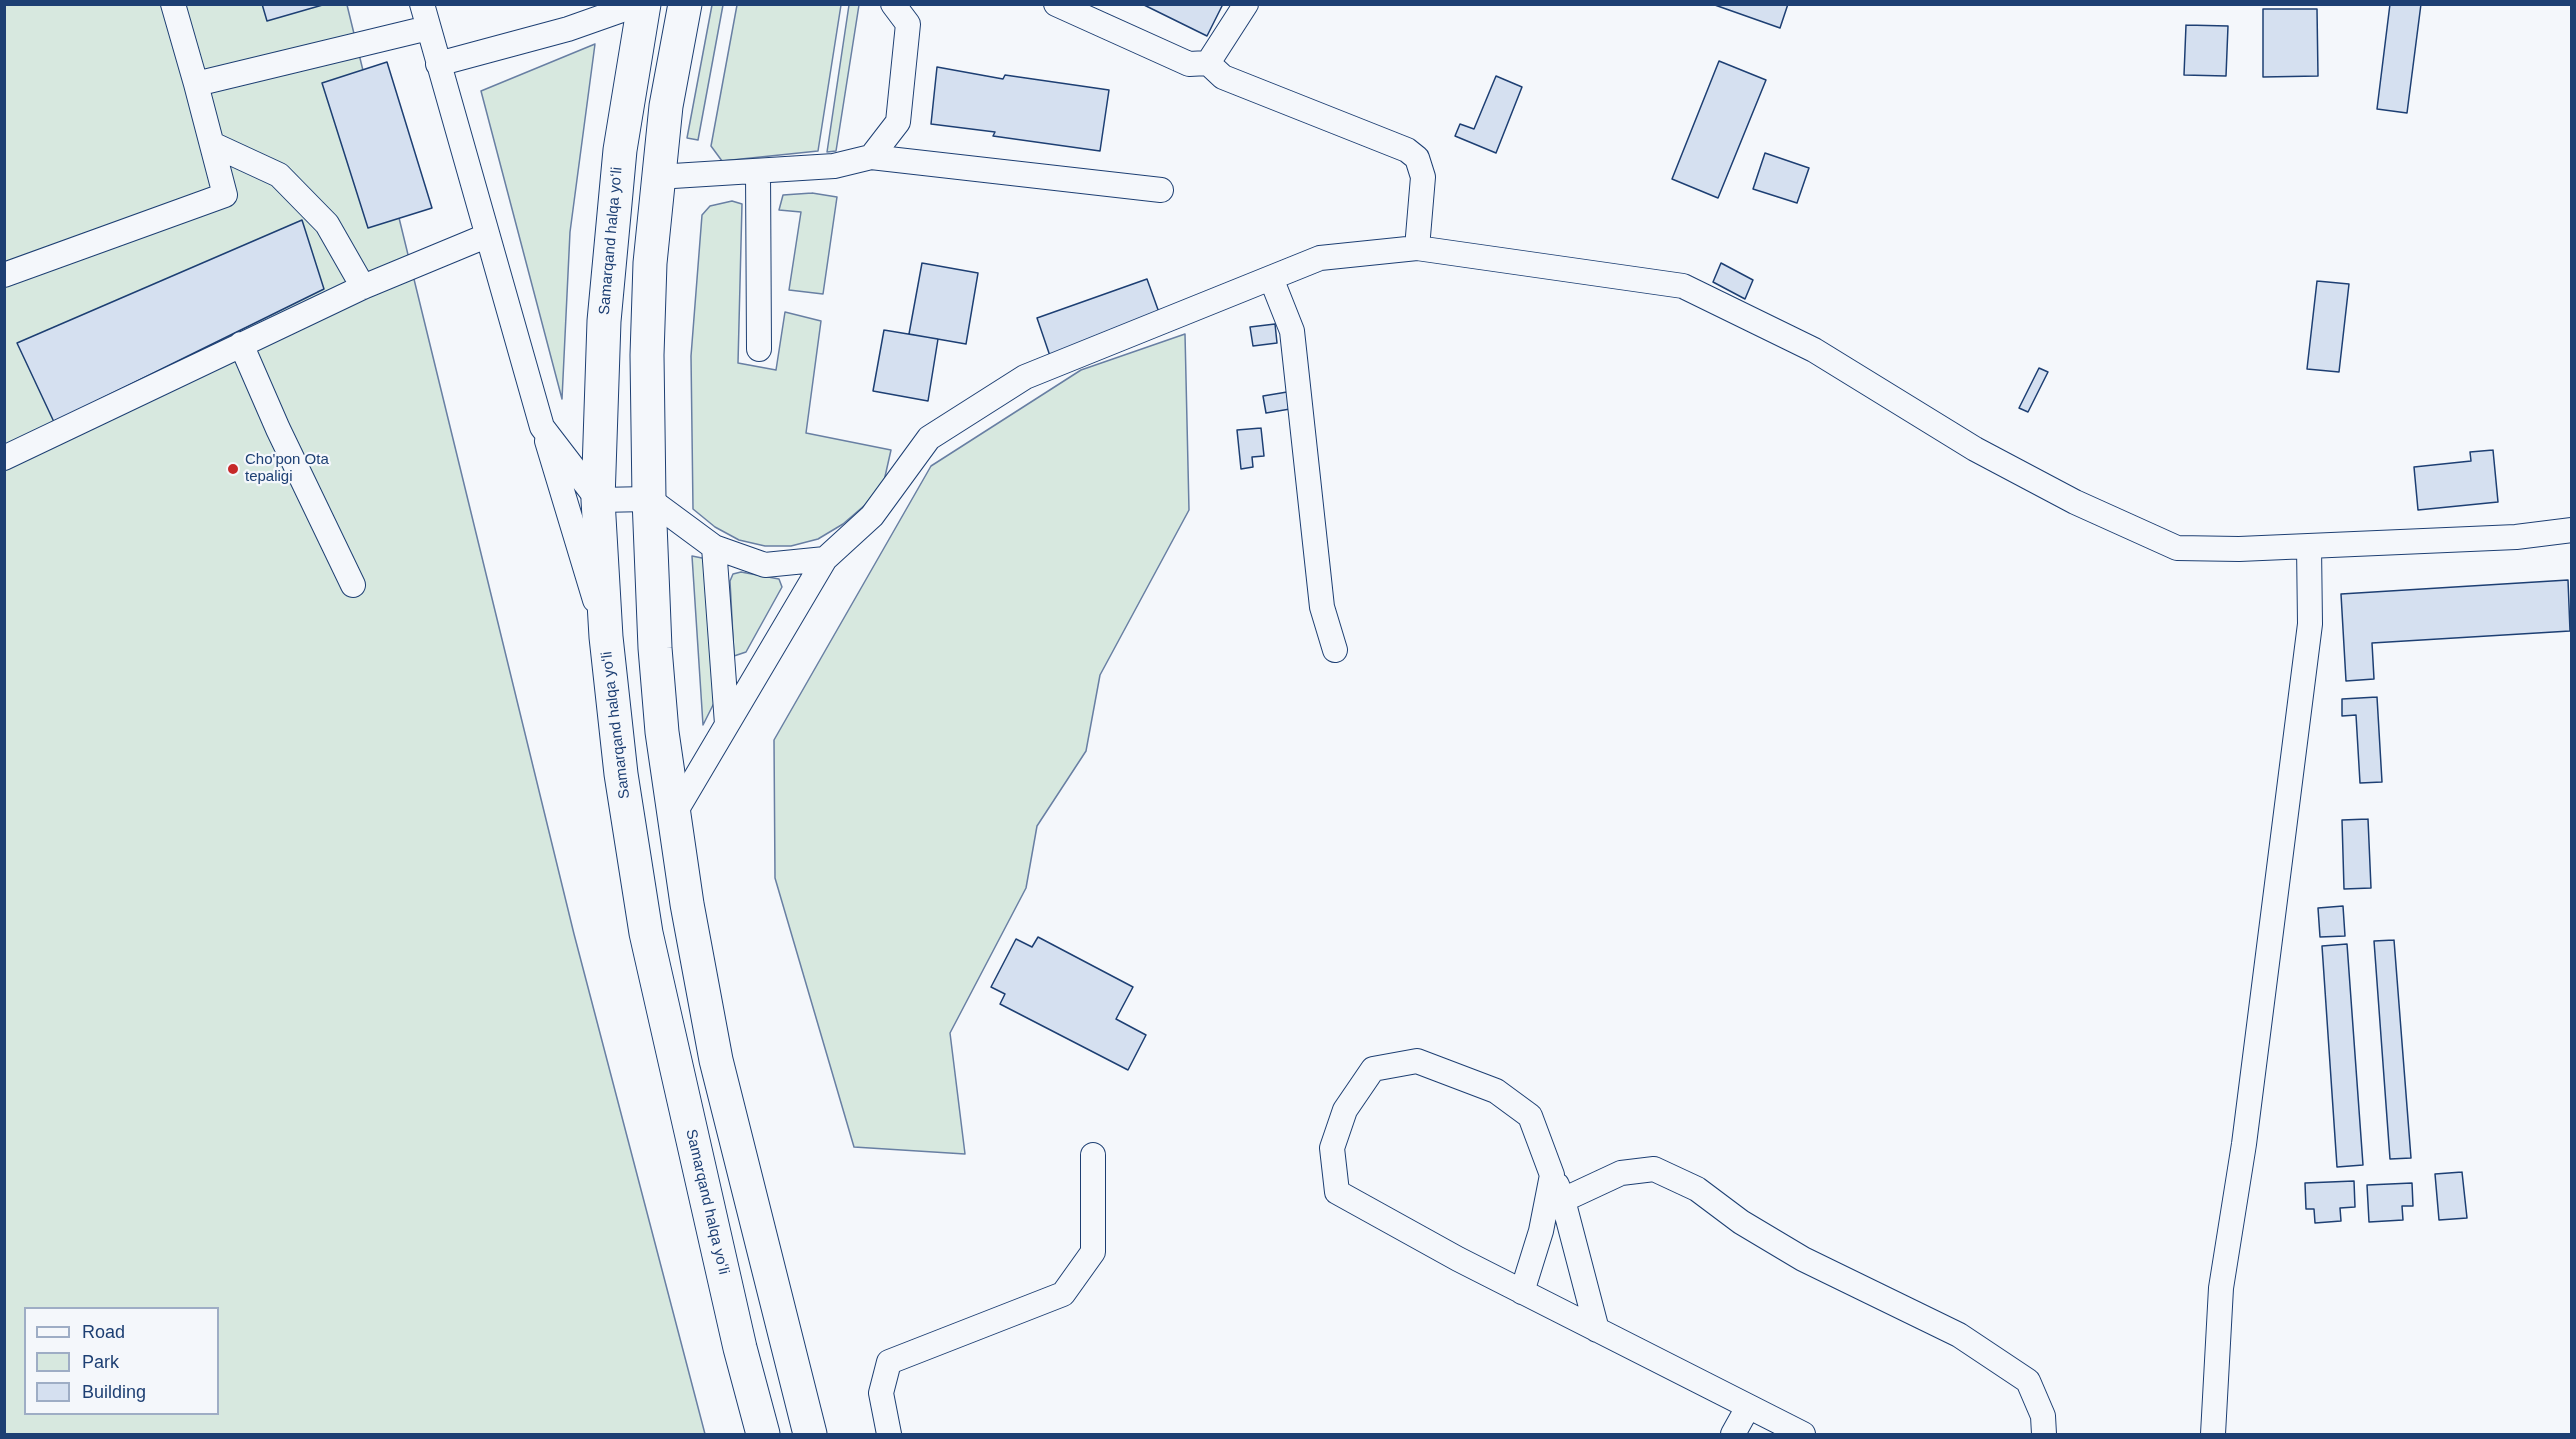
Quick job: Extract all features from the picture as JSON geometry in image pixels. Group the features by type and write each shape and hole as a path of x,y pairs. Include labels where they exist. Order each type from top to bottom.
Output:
{"highway":[{"name":"Samarqand halqa yoʻli","path":"644,4 627,101 614,199 604,321 598,500 606,637 621,774 646,933 737,1337 763,1434"},
{"path":"685,4 666,106 657,177 650,263 647,355 649,499 655,648 662,732 673,816 716,1060 810,1434"}],"street":[{"path":"4,275 225,195 173,4"},
{"path":"422,4 486,236 606,637"},
{"path":"438,64 568,30 639,4"},
{"path":"871,157 898,122 908,24 893,4"},
{"path":"1056,4 1189,64 1208,63 1223,77 1407,150 1417,158 1423,177 1417,249"},
{"path":"1208,63 1246,4"},
{"path":"196,84 428,28"},
{"path":"212,144 279,175 327,224 363,287"},
{"path":"657,177 834,166 871,157 1161,190"},
{"path":"758,171 759,349"},
{"path":"4,458 363,287 486,236"},
{"path":"673,816 825,559 872,516 929,438 1025,377 1320,258 1417,249 1683,286 1814,350 1975,449 2074,502 2177,548 2239,549 2516,537 2571,530"},
{"path":"1271,278 1292,331 1322,607 1335,650"},
{"path":"241,344 278,429 353,585"},
{"path":"542,428 598,500 649,499 714,547 765,565 825,559"},
{"path":"2213,1434 2221,1288 2244,1144 2310,624 2308,546"},
{"path":"714,547 727,724"},
{"path":"1598,1330 1563,1200 1530,1116 1496,1091 1417,1061 1373,1069 1345,1110 1332,1148 1337,1192 1458,1259 1803,1434"},
{"path":"889,1434 881,1393 890,1362 1063,1294 1093,1252 1093,1155"},
{"path":"1563,1200 1621,1173 1654,1168 1697,1189 1741,1222 1803,1258 1959,1335 2028,1381 2043,1416 2043,1434"},
{"path":"1522,1292 1541,1231 1552,1175"},
{"path":"1733,1434 1748,1407"}],"green space":[{"name":"Cho'pon Ota tepaligi","path":"5,5 347,5 574,934 705,1434 5,1434"},
{"path":"712,5 723,5 698,140 687,138"},
{"path":"737,5 841,5 818,151 722,161 711,146"},
{"path":"849,5 859,5 836,151 827,152"},
{"path":"595,44 570,232 562,399 481,91"},
{"path":"812,193 837,197 823,294 789,290 801,212 779,210 783,195"},
{"path":"732,201 742,204 738,363 776,370 785,312 821,321 806,433 891,450 884,481 865,505 843,524 818,539 791,546 765,546 739,540 715,527 693,509 691,356 702,215 710,206"},
{"path":"1185,334 1189,510 1100,675 1086,751 1037,826 1026,888 950,1033 965,1154 854,1147 775,878 774,740 931,466 1081,370"},
{"path":"692,556 707,559 717,697 703,725"},
{"path":"741,572 779,579 782,587 746,652 734,656 730,581 733,574"}],"building":[{"path":"262,4 326,4 267,21"},
{"path":"1142,4 1223,4 1207,36"},
{"path":"1712,4 1788,4 1780,28"},
{"path":"2390,4 2421,4 2407,113 2377,109"},
{"path":"2263,9 2317,9 2318,76 2263,77"},
{"path":"2186,25 2228,26 2226,76 2184,75"},
{"path":"1719,61 1766,80 1718,198 1672,179"},
{"path":"387,62 432,208 368,228 322,83"},
{"path":"937,67 1003,79 1005,75 1109,90 1100,151 993,136 995,132 931,124"},
{"path":"1496,76 1522,87 1496,153 1455,136 1460,124 1474,129"},
{"path":"1765,153 1809,168 1797,203 1753,189"},
{"path":"302,220 324,289 54,422 17,343"},
{"path":"922,263 978,273 966,344 909,334"},
{"path":"1721,263 1753,280 1745,299 1713,282"},
{"path":"1147,279 1161,318 1050,356 1037,318"},
{"path":"2317,281 2349,284 2339,372 2307,369"},
{"path":"1275,324 1277,343 1253,346 1250,327"},
{"path":"884,330 938,339 928,401 873,391"},
{"path":"2039,368 2048,372 2028,412 2019,408"},
{"path":"1287,392 1290,409 1266,413 1263,396"},
{"path":"1261,428 1264,456 1252,457 1253,467 1241,469 1237,430"},
{"path":"2493,450 2498,502 2418,510 2414,467 2471,461 2470,452"},
{"path":"2568,580 2570,631 2372,643 2374,679 2346,681 2341,594"},
{"path":"2377,697 2382,782 2360,783 2356,715 2342,716 2342,699"},
{"path":"2368,819 2371,888 2344,889 2342,820"},
{"path":"2343,906 2345,936 2320,937 2318,908"},
{"path":"1038,937 1133,987 1116,1019 1146,1035 1128,1070 1000,1004 1005,994 991,987 1016,939 1032,947"},
{"path":"2394,940 2411,1158 2390,1159 2374,941"},
{"path":"2347,944 2363,1165 2337,1167 2322,946"},
{"path":"2462,1172 2467,1218 2439,1220 2435,1174"},
{"path":"2354,1181 2355,1207 2340,1208 2341,1221 2315,1223 2314,1209 2306,1209 2305,1183"},
{"path":"2412,1183 2413,1206 2402,1206 2403,1220 2369,1222 2367,1185"}],"place":[{"name":"Cho'pon Ota tepaligi","path":"233,469"}]}
